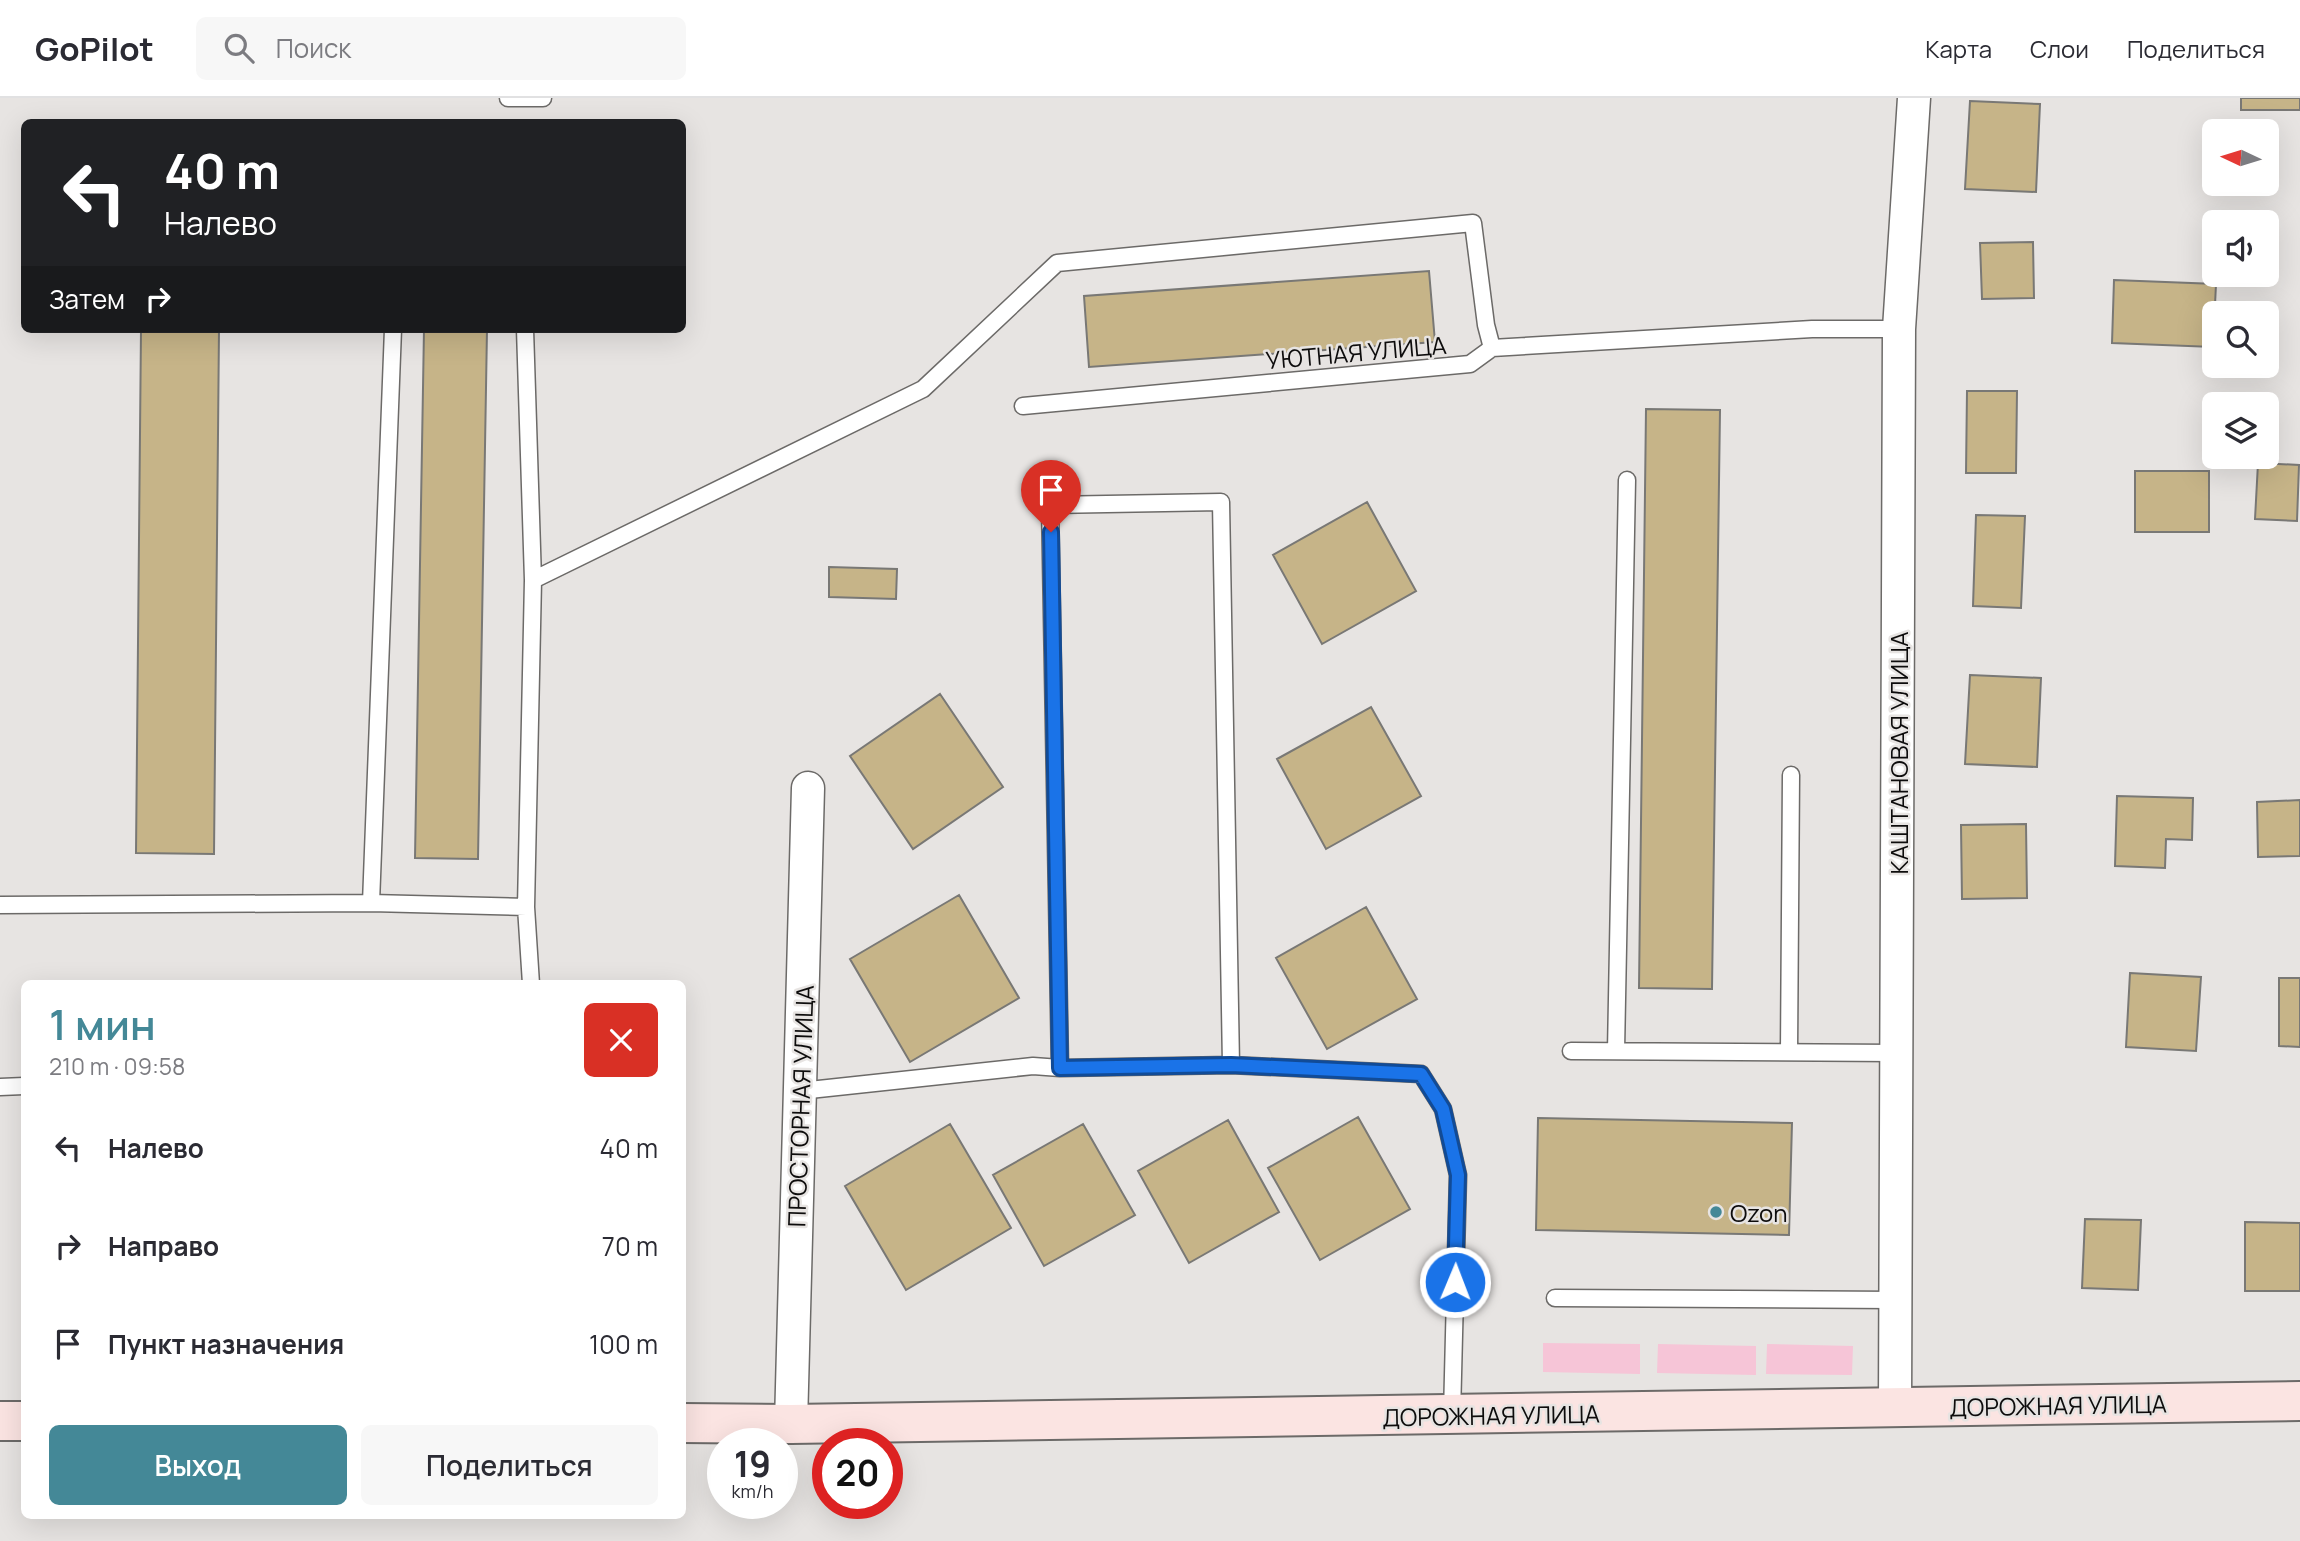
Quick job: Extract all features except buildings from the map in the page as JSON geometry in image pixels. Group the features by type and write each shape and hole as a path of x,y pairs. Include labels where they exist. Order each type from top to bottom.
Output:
{"street":[{"name":"КАШТАНОВАЯ УЛИЦА","path":"1895,1408 1899,329 1914,98"},
{"name":"ПРОСТОРНАЯ УЛИЦА","path":"790,1424 808,788"},
{"name":"ДОРОЖНАЯ УЛИЦА","path":"686,1423 1452,1415 2300,1401"},
{"path":"0,1421 21,1421"}],"lane":[{"path":"508,98 543,98"},
{"path":"533,580 923,390 1057,263 1473,223 1486,325 1492,348"},
{"name":"УЮТНАЯ УЛИЦА","path":"1023,406 1470,364 1492,348 1812,329 1899,329"},
{"path":"371,903 393,333"},
{"path":"525,333 533,580 526,907 531,980"},
{"path":"1616,1051 1627,480"},
{"path":"1060,1068 1050,505 1116,503 1221,502 1231,1065"},
{"path":"1789,1052 1791,775"},
{"path":"0,905 371,903 526,907"},
{"path":"1571,1051 1897,1053"},
{"path":"800,1091 1033,1066 1060,1068 1231,1065 1421,1074 1443,1109 1458,1175 1452,1415"},
{"path":"0,1087 21,1086"},
{"path":"1555,1298 1896,1300"}],"shaded area":[{"path":"1543,1343 1640,1344 1640,1374 1543,1372"},
{"path":"1658,1344 1756,1346 1756,1375 1657,1373"},
{"path":"1767,1344 1853,1346 1852,1375 1766,1374"}],"place":[{"name":"Ozon","path":"1716,1212"}],"route":[{"path":"1051,532 1060,1068 1231,1065 1421,1074 1443,1109 1458,1175 1455,1282"}]}
